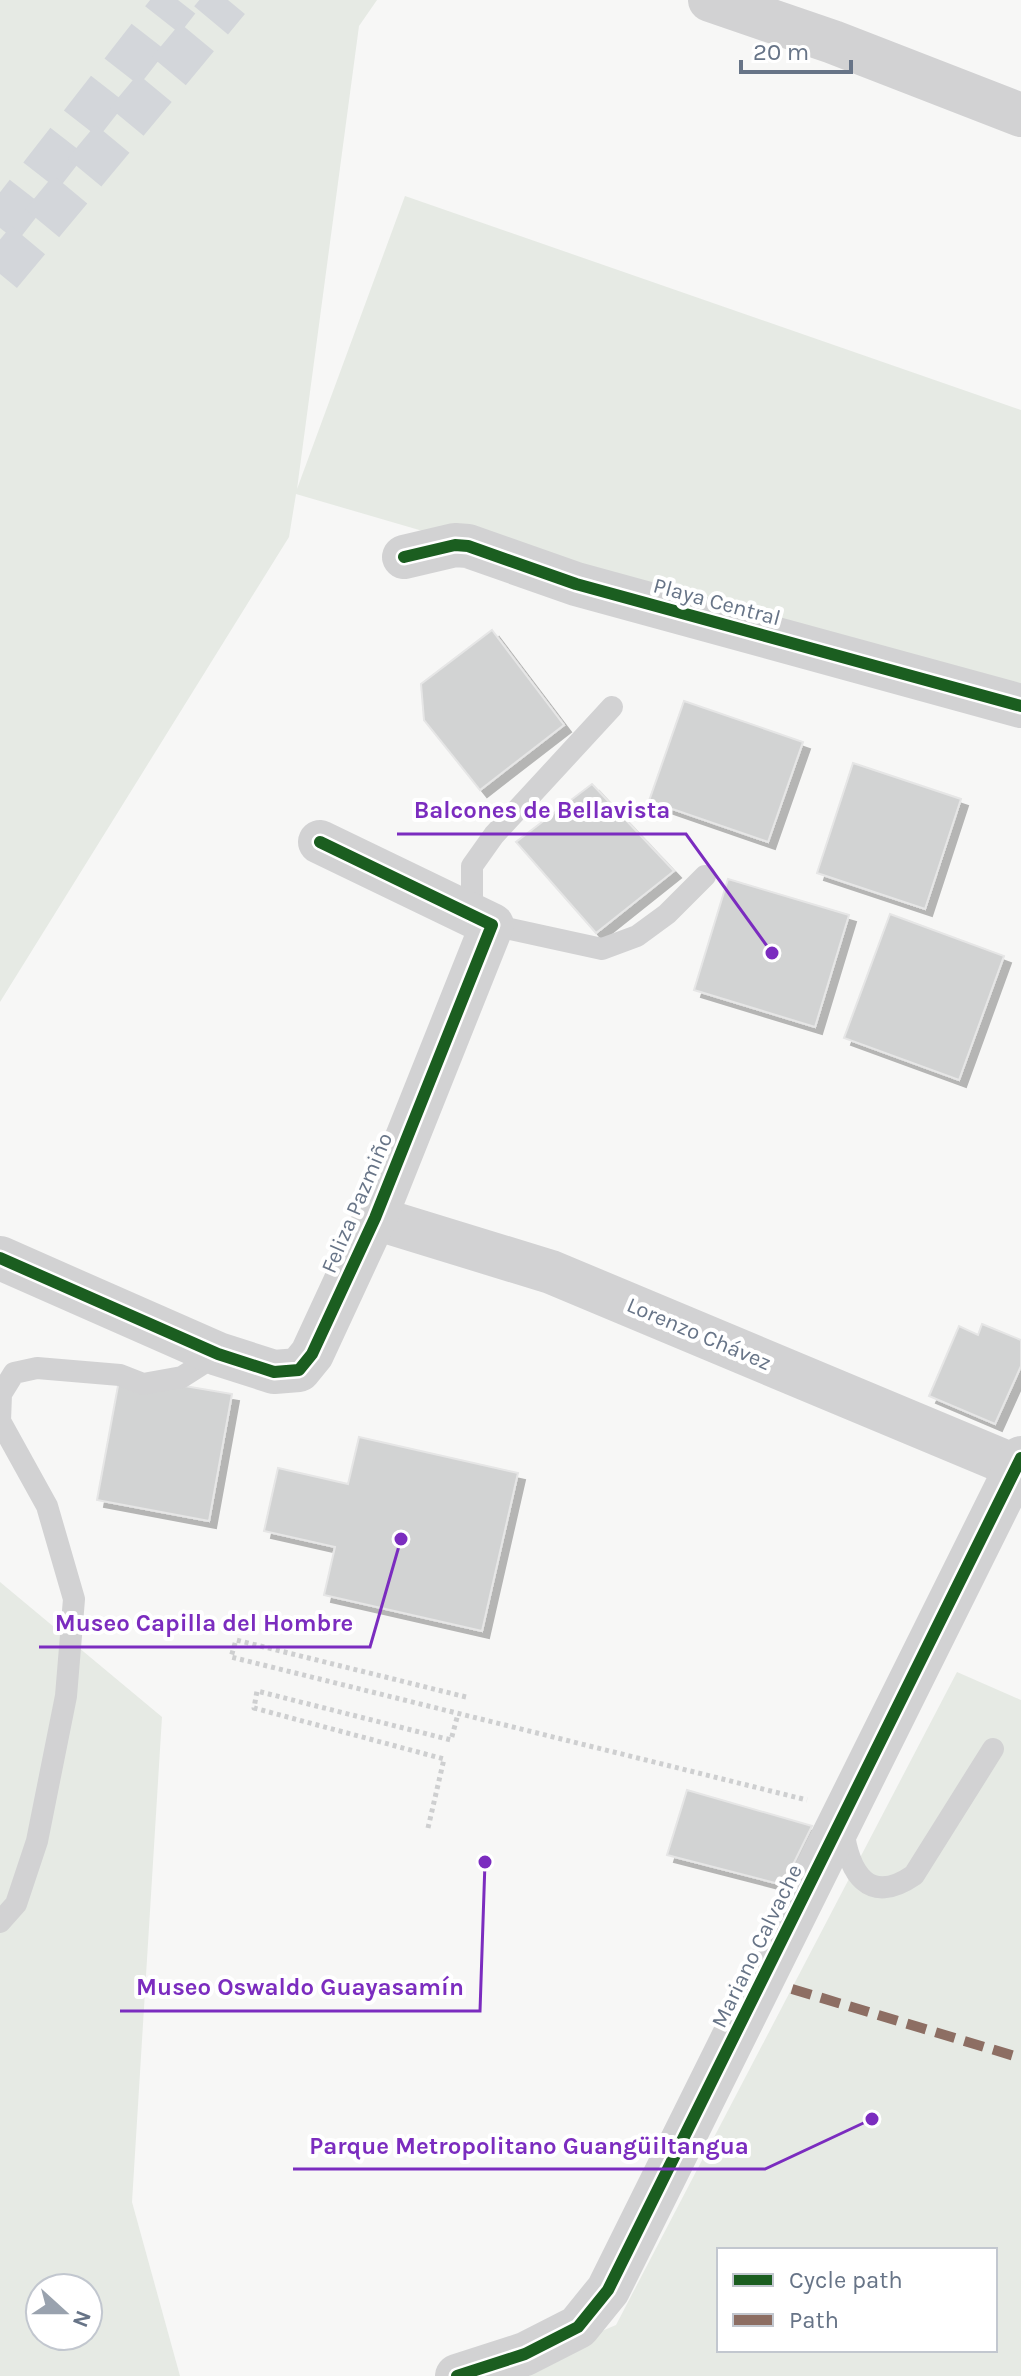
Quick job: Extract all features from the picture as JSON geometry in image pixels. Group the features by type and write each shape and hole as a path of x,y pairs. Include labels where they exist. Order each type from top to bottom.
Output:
{"street":[{"path":"710,0 833,42 1021,115"},
{"name":"Playa Central","path":"404,557 455,545 468,546 576,584 1021,706"},
{"path":"320,842 482,921"},
{"name":"Feliza Pazmiño","path":"0,1258 218,1354 274,1372 299,1370 312,1354 375,1218 482,921"},
{"name":"Lorenzo Chávez","path":"375,1218 551,1272 1019,1463"},
{"name":"Mariano Calvache","path":"457,2376 525,2354 578,2327 608,2290 1019,1463"}],"lane":[{"path":"612,707 494,835 472,866 482,921 602,949 647,929 667,914 705,876"},
{"path":"0,1922 16,1904 37,1841 66,1696 74,1599 47,1506 0,1421 1,1394 14,1373 37,1368 120,1375 143,1384 182,1377 218,1354"},
{"path":"844,1816 846,1852 856,1875 869,1885 884,1889 900,1884 914,1875 993,1749"}],"path":[{"path":"466,1697 236,1640 231,1657 844,1816"},
{"path":"428,1828 444,1759 254,1708 257,1691 451,1740 458,1714"}],"shaded area":[{"path":"0,0 377,0 359,26 297,489 405,196 1021,410 1021,706 296,494 289,537 0,1002"},
{"path":"0,1582 162,1717 132,2202 180,2376 0,2376"},
{"path":"957,1672 1021,1700 1021,2376 496,2376 616,2325"}],"building":[{"path":"492,630 564,725 480,790 424,720 421,684"},
{"path":"684,701 803,742 768,842 649,801"},
{"path":"853,763 961,799 925,909 817,873"},
{"path":"592,784 674,871 596,933 516,842"},
{"path":"728,879 849,915 815,1027 694,990"},
{"path":"890,914 1004,956 959,1080 844,1038"},
{"path":"982,1324 1021,1340 1021,1366 995,1424 929,1396 959,1326 978,1335"},
{"path":"120,1375 232,1394 209,1521 97,1500"},
{"path":"359,1437 518,1473 482,1631 324,1595 335,1547 264,1531 278,1468 348,1484"},
{"path":"687,1790 812,1826 783,1885 667,1855"}],"tunnel":[{"path":"0,228 178,0"},
{"path":"0,274 228,0"}],"marked path":[{"path":"792,1989 1021,2058"}],"cycle path":[{"path":"404,557 455,545 468,546 576,584 1021,706"},
{"path":"0,1258 218,1354 274,1372 299,1370 312,1354 375,1218 492,925 320,842"},
{"path":"457,2376 525,2354 578,2327 608,2290 1021,1458"}],"place":[{"name":"Balcones de Bellavista","path":"772,953"},
{"name":"Museo Capilla del Hombre","path":"401,1539"},
{"name":"Museo Oswaldo Guayasamín","path":"485,1862"},
{"name":"Parque Metropolitano Guangüiltangua","path":"872,2119"}]}
